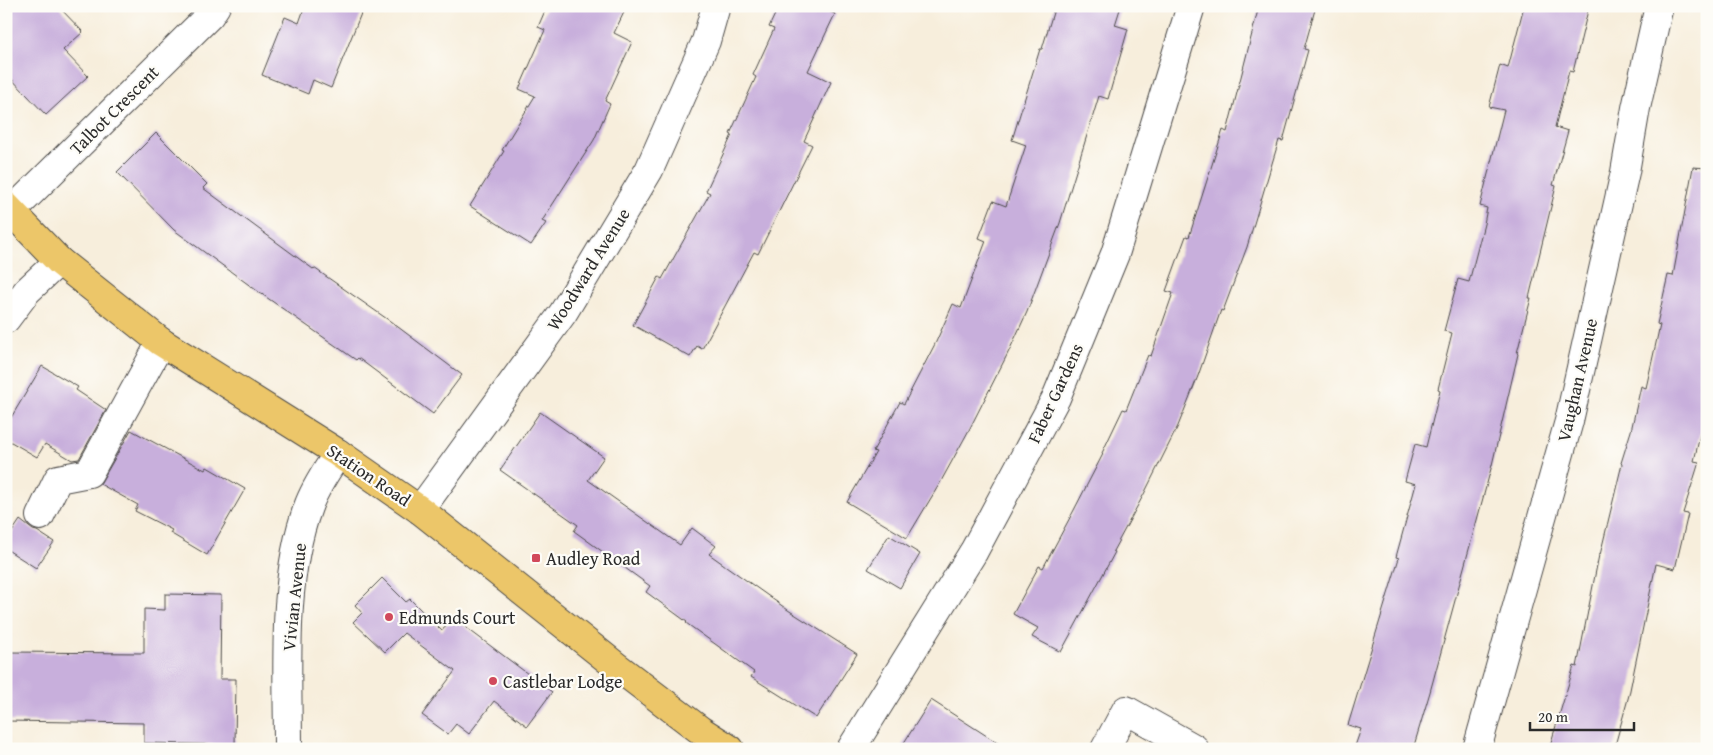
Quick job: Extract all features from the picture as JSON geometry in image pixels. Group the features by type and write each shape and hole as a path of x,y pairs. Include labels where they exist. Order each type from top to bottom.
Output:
{"main road":[{"name":"Station Road","path":"8,209 59,261 161,342 338,453 420,510 616,666 700,730 730,749"}],"street":[{"name":"Talbot Crescent","path":"8,209 210,15 216,6"},
{"name":"Woodward Avenue","path":"420,510 563,313 649,170 706,41 716,6"},
{"name":"Faber Gardens","path":"851,749 974,551 1056,398 1115,254 1191,6"},
{"name":"Vaughan Avenue","path":"1477,749 1569,421 1625,172 1636,108 1659,6"},
{"path":"6,319 27,291 59,261"},
{"path":"40,516 58,479 89,473 161,342"},
{"name":"Vivian Avenue","path":"288,749 288,641 294,567 303,523 309,505 318,484 338,453"},
{"path":"1105,749 1126,710 1194,748"}],"building":[{"path":"6,6 58,6 83,32 63,50 88,76 46,115 6,73"},
{"path":"305,6 364,6 331,88 313,80 308,94 262,75 285,17 299,23"},
{"path":"547,6 627,6 614,33 632,42 605,101 610,104 594,140 542,221 546,223 531,245 470,206 535,96 519,89 545,30 538,27"},
{"path":"779,6 818,6 835,14 808,71 831,82 804,141 812,145 758,254 754,252 702,349 697,346 690,357 633,325 659,277 662,279 710,193 706,191 756,77 753,75 774,29 769,27"},
{"path":"1055,6 1121,6 1115,25 1128,29 1108,99 1099,96 1060,223 1027,312 969,430 907,538 847,502 876,452 873,451 900,402 904,404 953,304 961,308 986,241 979,238 993,201 1006,206 1026,145 1012,140"},
{"path":"1259,6 1316,6 1304,49 1308,50 1283,141 1279,140 1247,247 1223,311 1221,310 1178,426 1113,551 1115,552 1061,652 1032,637 1038,628 1013,614 1039,566 1043,568 1073,512 1103,454 1123,409 1126,410 1148,355 1151,356 1173,293 1166,291 1186,236 1189,237 1223,130 1227,132"},
{"path":"1524,6 1589,6 1573,72 1569,71 1555,127 1568,131 1553,185 1556,186 1529,298 1531,298 1492,465 1413,749 1354,749 1361,729 1348,725 1399,558 1396,557 1416,484 1405,481 1415,444 1426,447 1452,333 1444,331 1458,279 1469,282 1484,224 1487,208 1480,206 1504,110 1489,107 1500,65 1508,68"},
{"path":"156,133 207,184 203,188 313,269 390,321 462,375 433,414 358,358 356,360 174,230 117,172"},
{"path":"1693,167 1707,168 1707,405 1694,461 1699,462 1683,513 1688,514 1675,569 1656,564 1629,695 1614,749 1549,749 1574,666 1577,667 1599,555 1621,463 1631,431 1641,386 1646,388 1660,325 1657,324 1668,275 1673,276"},
{"path":"42,366 78,387 76,390 106,410 79,459 72,460 45,444 37,457 6,439 6,426"},
{"path":"540,412 604,457 588,480 680,545 692,528 716,546 709,554 788,610 857,654 816,718 751,677 754,672 646,592 650,586 574,531 578,525 500,470"},
{"path":"131,430 205,470 207,467 245,489 207,555 170,533 172,530 135,511 138,505 100,484"},
{"path":"20,520 54,542 36,568 6,549 6,541"},
{"path":"889,535 920,554 900,588 868,569"},
{"name":"Castlebar Lodge","path":"382,578 406,602 410,599 442,631 452,617 552,692 527,726 494,701 469,734 456,724 448,734 422,715 455,671 404,633 385,652 353,622 362,613 355,605"},
{"path":"165,594 221,595 220,679 236,679 235,745 144,743 144,723 6,721 6,652 144,653 144,609 165,610"},
{"path":"931,700 1007,749 900,749"}],"place":[{"name":"Audley Road","path":"536,558"},
{"name":"Edmunds Court","path":"389,617"},
{"name":"Castlebar Lodge","path":"493,681"}]}
